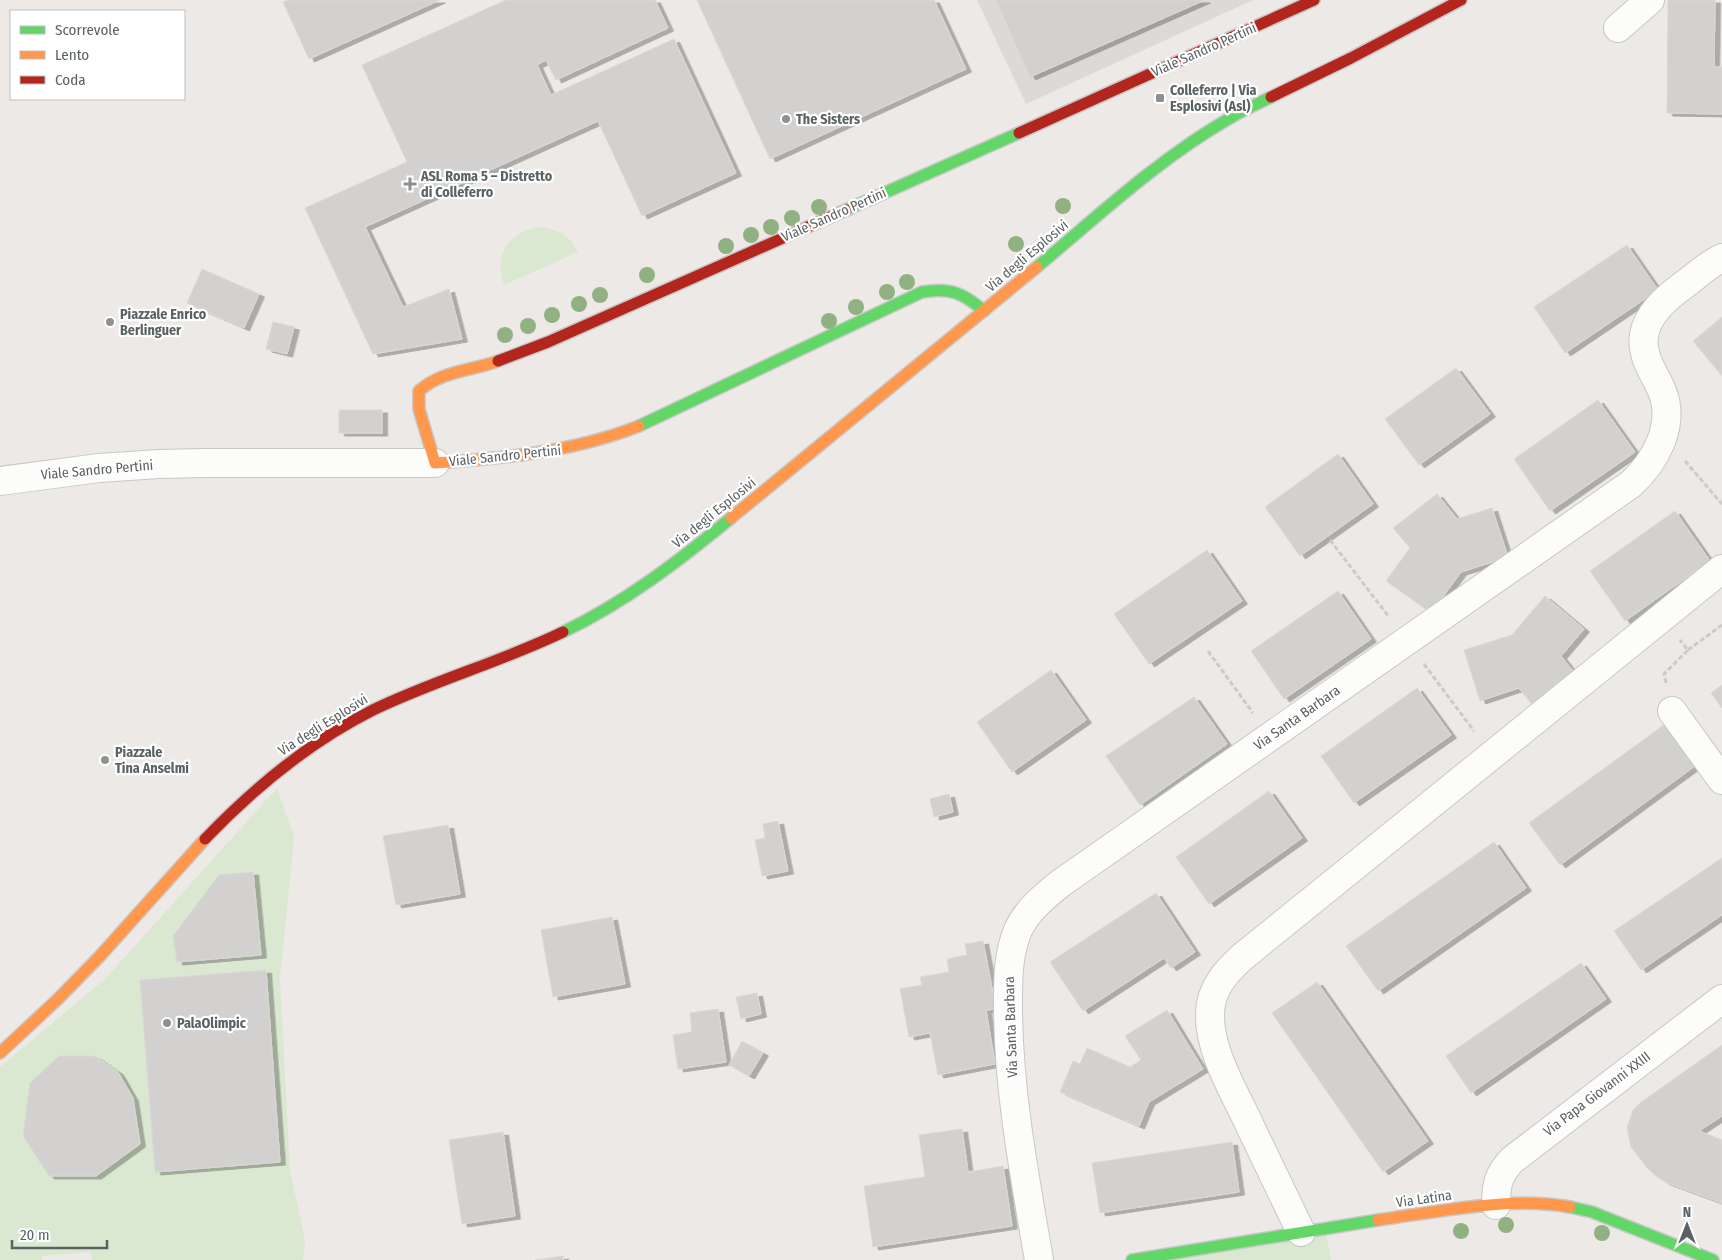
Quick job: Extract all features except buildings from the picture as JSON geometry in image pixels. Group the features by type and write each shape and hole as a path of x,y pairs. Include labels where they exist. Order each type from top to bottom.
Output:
{"main road":[{"name":"Viale Sandro Pertini","path":"984,311 964,295 956,292 935,290 922,292 667,414 623,433 578,447 546,453 435,463 419,409 419,391 425,384 448,375 501,360 558,338 1314,0"},
{"name":"Via degli Esplosivi","path":"0,1053 97,960 179,866 242,802 286,766 316,745 372,711 549,639 586,621 634,593 712,535 1158,167 1193,141 1237,113 1343,62 1461,0"},
{"name":"Via Latina","path":"1132,1260 1371,1221 1496,1205 1541,1203 1576,1208 1627,1225 1712,1260"}],"street":[{"path":"1618,28 1650,0"},
{"name":"Via Santa Barbara","path":"1039,1260 1014,1106 1008,1030 1009,961 1019,928 1038,902 1061,883 1631,484 1650,464 1658,450 1663,435 1666,415 1663,392 1644,352 1644,330 1662,301 1722,258"},
{"name":"Viale Sandro Pertini","path":"0,480 99,468 185,463 435,463"},
{"path":"1301,1232 1218,1055 1210,1023 1210,1012 1215,990 1226,972 1722,569"},
{"path":"1672,711 1722,780"},
{"name":"Via Papa Giovanni XXIII","path":"1496,1205 1501,1173 1512,1160 1722,998"}],"path":[{"path":"1663,435 1722,504"},
{"path":"1662,617 1688,650"},
{"path":"1672,711 1664,674 1688,650 1722,625"},
{"path":"1208,651 1270,736"},
{"path":"1447,694 1491,756"}],"shaded area":[{"path":"977,0 1253,0 1026,104"}],"green space":[{"path":"541,227 563,234 571,241 578,252 504,285 501,263 502,254 506,246 520,233"},
{"name":"PalaOlimpic","path":"277,788 294,837 280,977 290,1171 305,1240 303,1260 92,1260 91,1252 42,1256 42,1260 0,1260 0,1067 105,979"},
{"path":"1325,1230 1331,1260 1172,1260"}],"traffic: fast":[{"path":"1037,267 1130,188 1179,151 1235,115 1271,97"},
{"path":"846,210 1019,133"},
{"path":"639,426 922,292 941,290 956,293 984,311"},
{"path":"563,632 586,621 629,595 731,518"},
{"path":"1570,1207 1592,1212 1713,1260"},
{"path":"1132,1260 1378,1220"}],"traffic: slow":[{"path":"731,518 1037,267"},
{"path":"498,361 447,375 428,384 419,391 419,409 435,463 513,456 564,448 614,435 639,426"},
{"path":"0,1053 58,999 100,956 205,839"},
{"path":"1378,1220 1449,1209 1499,1204 1524,1203 1570,1207"}],"traffic: jam":[{"path":"1019,133 1314,0"},
{"path":"1271,97 1351,58 1461,0"},
{"path":"498,361 548,342 846,210"},
{"path":"205,839 283,767 349,723 396,699 516,653 563,632"}],"place":[{"name":"Colleferro | Via Esplosivi (Asl)","path":"1160,98"},
{"name":"The Sisters","path":"786,119"},
{"name":"ASL Roma 5 – Distretto di Colleferro","path":"410,184"},
{"name":"Piazzale Enrico Berlinguer","path":"110,322"},
{"name":"Piazzale Tina Anselmi","path":"105,760"},
{"name":"PalaOlimpic","path":"167,1023"}]}
